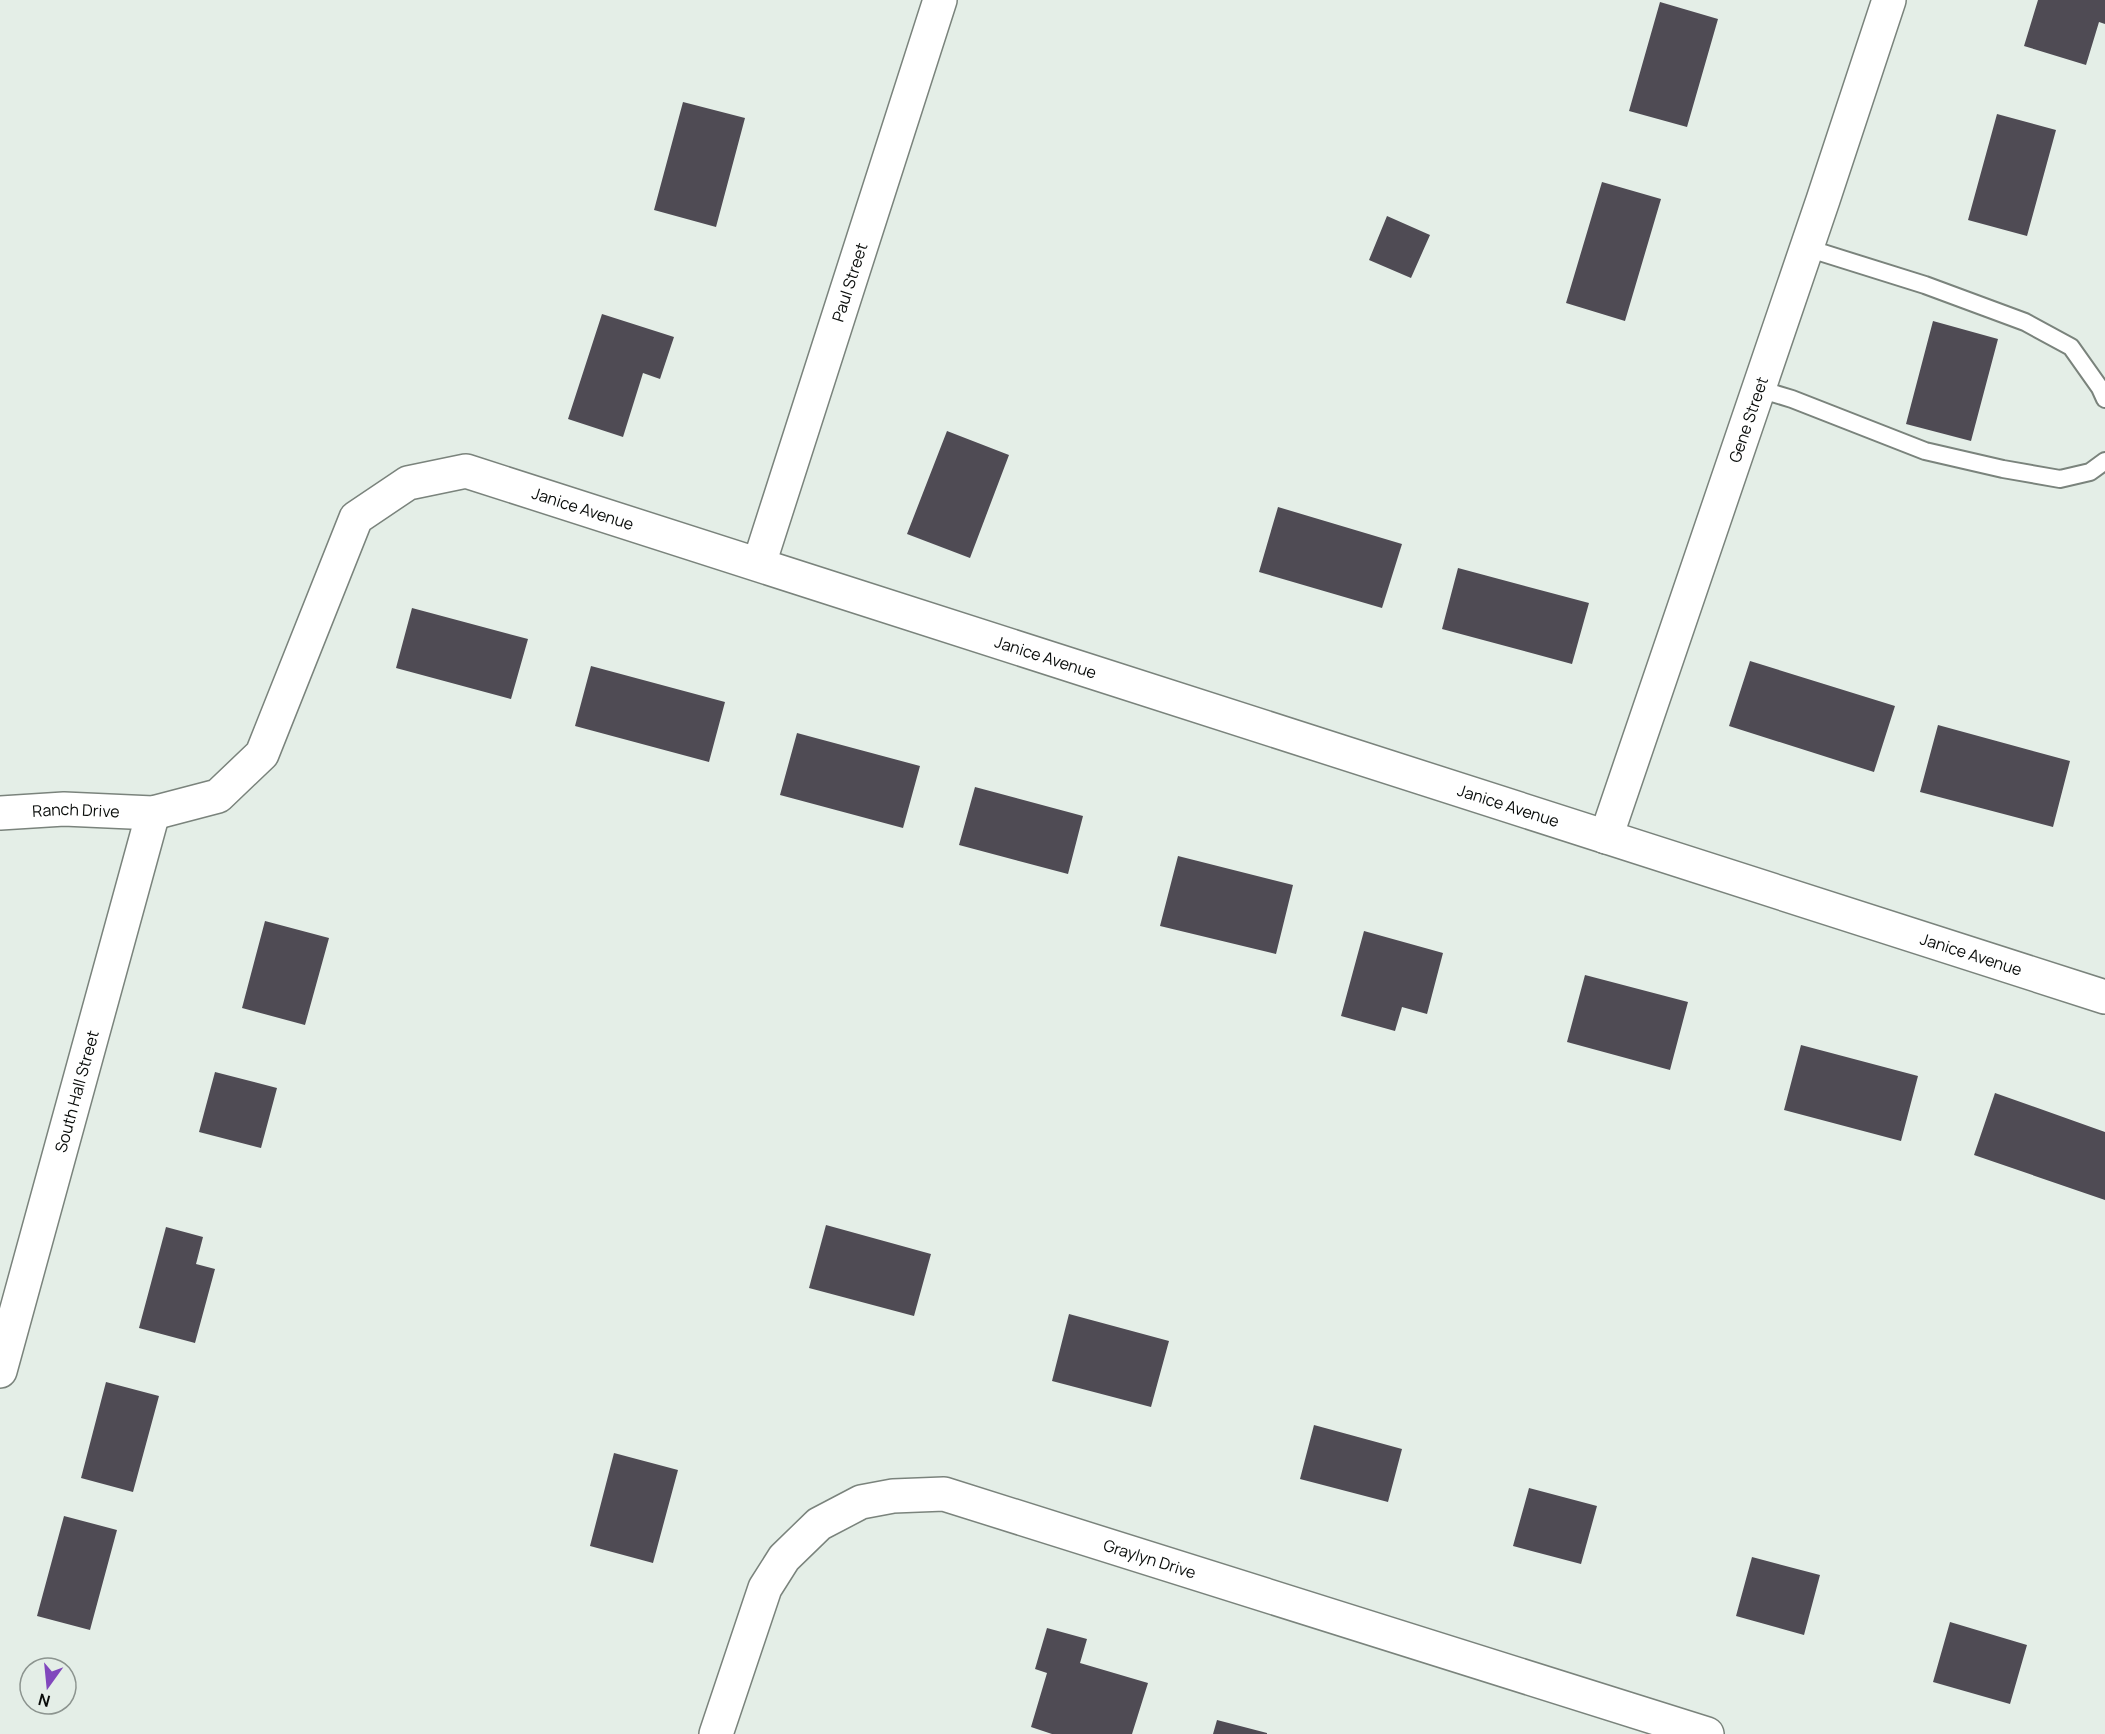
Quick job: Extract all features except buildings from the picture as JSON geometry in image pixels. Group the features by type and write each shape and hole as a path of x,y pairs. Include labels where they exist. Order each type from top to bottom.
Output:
{"street":[{"name":"Paul Street","path":"759,564 940,0"},
{"name":"Gene Street","path":"1606,837 1889,0"},
{"name":"Janice Avenue","path":"153,813 218,796 262,754 356,518 408,483 466,471 556,502 759,564 2105,997"},
{"name":"Ranch Drive","path":"0,813 64,809 153,813"},
{"name":"South Hall Street","path":"0,1371 153,813"},
{"name":"Graylyn Drive","path":"716,1734 765,1588 784,1558 819,1524 861,1502 893,1496 944,1494 1707,1734"}],"lane":[{"path":"1807,248 1925,285 2025,322 2071,347 2100,388 2105,399"},
{"path":"1759,389 1803,403 1925,451 2003,469 2060,479 2090,472 2105,461"}]}
